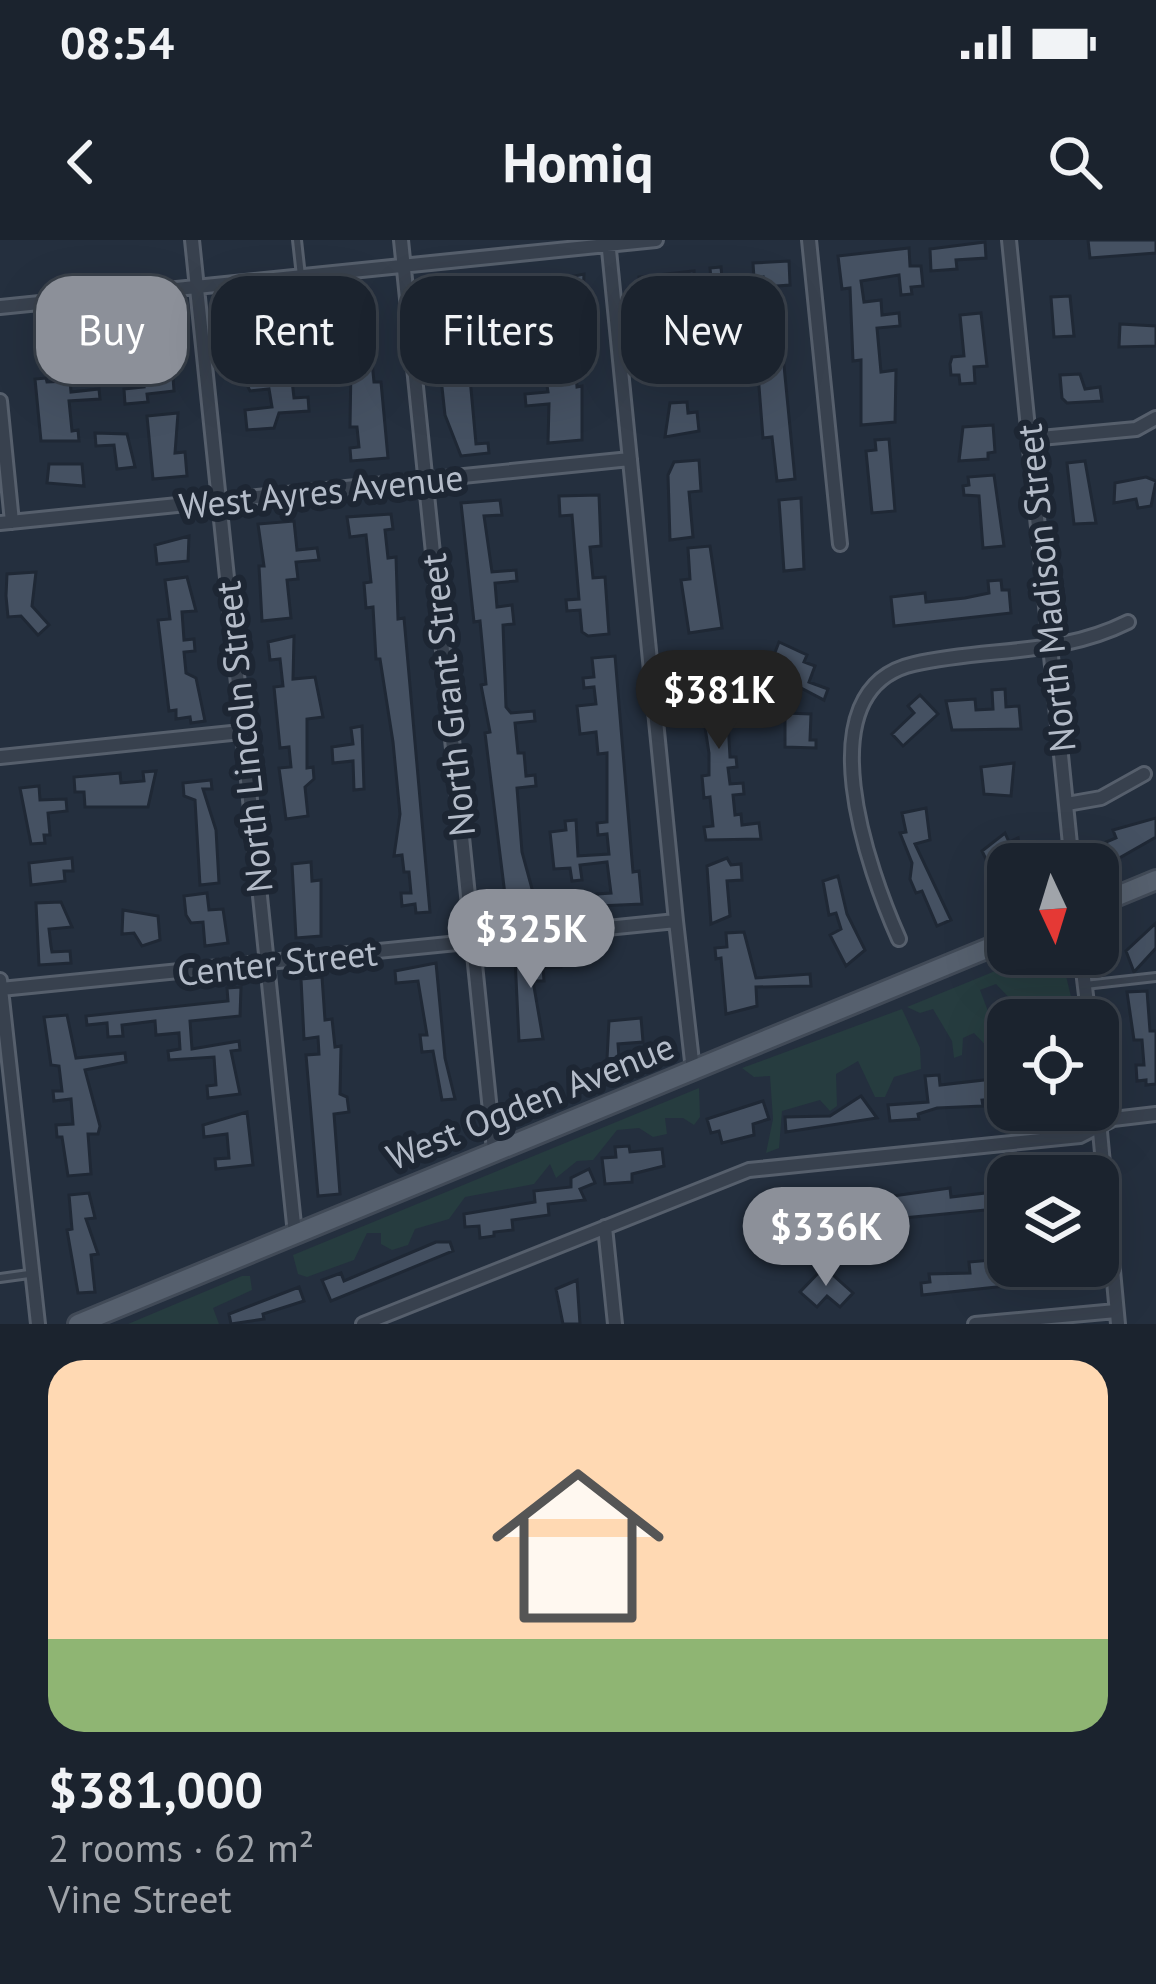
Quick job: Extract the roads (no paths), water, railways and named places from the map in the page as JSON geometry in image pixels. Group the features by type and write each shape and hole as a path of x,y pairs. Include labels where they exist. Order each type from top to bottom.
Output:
{"main road":[{"path":"1119,895 1156,880"},
{"name":"West Ogden Avenue","path":"78,1324 987,949"}],"street":[{"name":"North Lincoln Street","path":"192,240 295,1234"},
{"name":"North Grant Street","path":"401,240 494,1150"},
{"path":"301,276 656,240"},
{"path":"809,240 840,544"},
{"name":"North Madison Street","path":"1010,240 1070,843"},
{"path":"609,242 693,1070"},
{"path":"0,308 211,286"},
{"path":"0,401 6,522"},
{"path":"1030,439 1136,429 1156,418"},
{"name":"West Ayres Avenue","path":"6,522 630,459"},
{"path":"899,940 870,868 857,806 853,736 862,704 882,679 910,664 1084,643 1128,622"},
{"path":"0,757 241,732"},
{"path":"1067,804 1101,798 1144,774"},
{"name":"Center Street","path":"1,989 676,921"},
{"path":"1084,975 1086,999"},
{"path":"0,980 38,1324"},
{"path":"1119,1121 1156,1114"},
{"path":"363,1324 760,1167 1081,1136 1089,1131"},
{"path":"975,1324 1117,1318 1100,1131"},
{"path":"604,1227 615,1324"}],"lane":[{"path":"297,240 301,276"},
{"path":"1085,985 1156,977"},
{"path":"0,1278 32,1274"}]}
